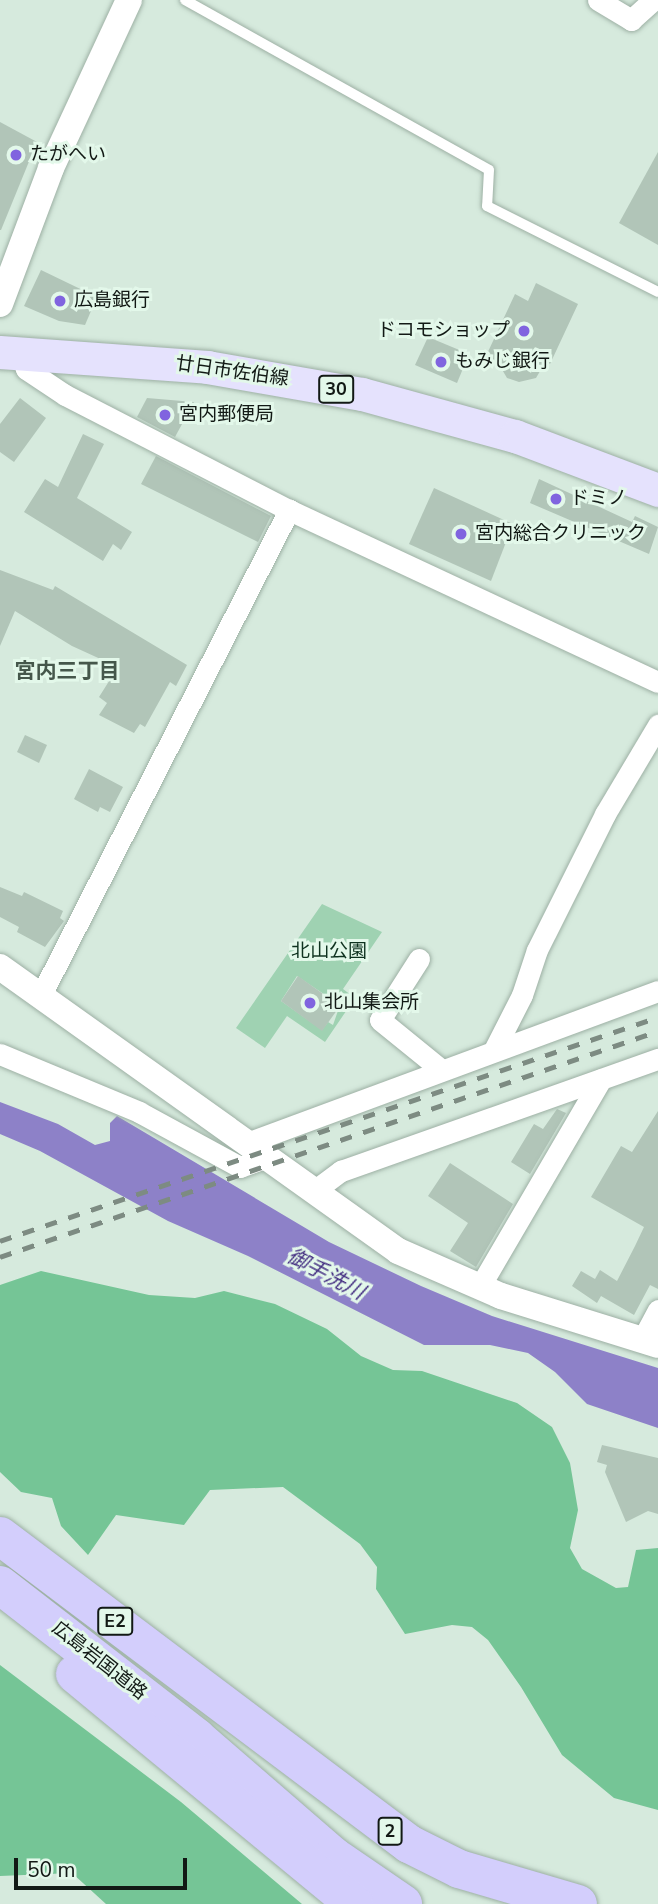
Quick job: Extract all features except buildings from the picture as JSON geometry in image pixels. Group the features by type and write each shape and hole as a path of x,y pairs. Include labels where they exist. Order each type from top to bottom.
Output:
{"highway":[{"name":"広島岩国道路","path":"0,1536 230,1707"},
{"name":"広島岩国道路","path":"0,1585 197,1738 333,1856"},
{"path":"0,1594 91,1688 354,1904"},
{"name":"2","path":"230,1707 410,1844 459,1869 578,1904"},
{"path":"333,1856 367,1904"},
{"path":"333,1856 403,1904"}],"main road":[{"name":"廿日市佐伯線","path":"10,353 207,367 362,394 515,436 658,490"}],"street":[{"path":"0,304 51,168 129,0"},
{"path":"598,0 631,20 653,0"},
{"path":"10,353 26,369 53,388 289,510 658,682"},
{"path":"41,995 289,510"},
{"path":"495,1048 522,995 537,950 599,827 658,725"},
{"path":"419,959 380,1020 439,1068"},
{"path":"0,967 398,1251 479,1288 650,1342 658,1310"},
{"path":"0,1054 139,1112 240,1167 258,1150 439,1068 658,991"},
{"path":"314,1191 341,1171 658,1059"},
{"path":"479,1288 601,1079"}],"lane":[{"path":"185,0 489,170 487,206 658,292"}],"green space":[{"name":"北山公園","path":"322,904 382,932 343,989 355,998 325,1042 287,1016 265,1048 236,1028","holes":["297,976 340,1005 333,1025 328,1022 322,1030 281,1001"]},
{"path":"41,1271 149,1295 195,1298 224,1291 275,1304 327,1329 361,1356 393,1370 422,1371 517,1403 552,1427 570,1463 578,1510 570,1548 582,1569 616,1588 628,1587 636,1550 658,1548 658,1810 614,1798 562,1755 521,1687 488,1640 472,1627 452,1625 405,1634 376,1589 377,1567 360,1544 283,1487 210,1490 184,1525 116,1515 88,1555 61,1526 52,1498 21,1492 0,1472 0,1285"},
{"path":"0,1665 181,1802 302,1904 106,1904 72,1873 0,1876"}],"water":[{"name":"御手洗川","path":"0,1102 58,1124 95,1145 110,1141 110,1123 117,1116 329,1242 421,1286 492,1316 658,1368 658,1428 587,1404 555,1372 528,1353 490,1345 424,1345 248,1256 168,1221 40,1151 0,1134"}],"railway":[{"path":"0,1241 658,1017"},
{"path":"0,1257 658,1031"}],"place":[{"name":"たがへい","path":"16,155"},
{"name":"広島銀行","path":"60,301"},
{"name":"ドコモショップ","path":"524,331"},
{"name":"もみじ銀行","path":"441,362"},
{"name":"宮内郵便局","path":"165,415"},
{"name":"ドミノ","path":"556,499"},
{"name":"宮内総合クリニック","path":"461,534"},
{"name":"北山集会所","path":"310,1003"}],"district":[{"name":"宮内三丁目","path":"67,671"}]}
